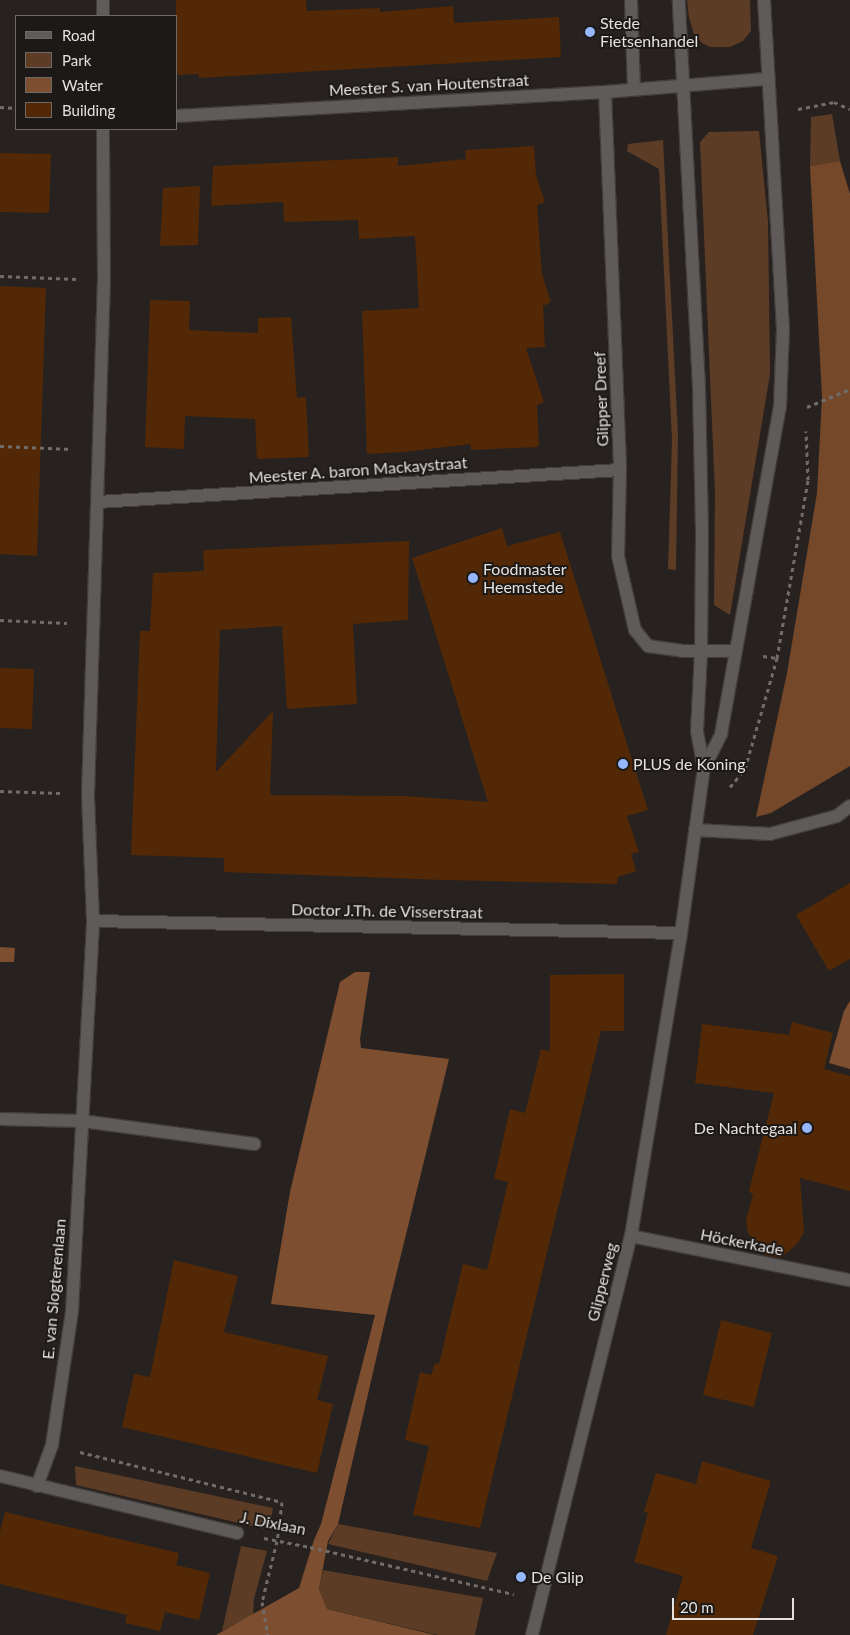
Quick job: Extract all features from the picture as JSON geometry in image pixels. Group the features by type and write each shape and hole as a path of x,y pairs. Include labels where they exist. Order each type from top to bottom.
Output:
{"street":[{"path":"103,0 103,15"},
{"path":"631,0 634,89"},
{"path":"679,0 699,387 702,531 701,652 697,731 704,768"},
{"path":"681,933 704,768 721,734 778,420 783,328 769,114 764,0"},
{"path":"683,86 768,79"},
{"name":"Meester S. van Houtenstraat","path":"178,116 683,86"},
{"name":"Glipper Dreef","path":"605,92 620,470 618,556 635,630 648,646 701,652 735,651"},
{"name":"E. van Slogterenlaan","path":"36,1486 52,1445 72,1311 93,921 88,794 104,280 102,130"},
{"name":"Meester A. baron Mackaystraat","path":"98,502 620,470"},
{"path":"695,830 770,834 837,816 850,806"},
{"name":"Doctor J.Th. de Visserstraat","path":"93,921 681,933"},
{"name":"Glipperweg","path":"535,1634 540,1600 631,1236 681,933"},
{"path":"0,1119 82,1121 254,1144"},
{"name":"Höckerkade","path":"631,1236 849,1278"},
{"name":"J. Dixlaan","path":"0,1476 237,1533"}],"path":[{"path":"769,114 834,102 850,109"},
{"path":"0,107 15,108"},
{"path":"0,276 104,280"},
{"path":"778,420 850,389"},
{"path":"0,446 99,450"},
{"path":"0,620 92,624"},
{"path":"0,791 88,794"},
{"name":"J. Dixlaan","path":"237,1533 310,1547 540,1600"},
{"path":"262,1602 268,1635"}],"green space":[{"path":"687,0 750,0 751,31 743,41 730,47 710,47 702,43 694,34 689,18"},
{"path":"832,114 840,161 810,166 811,117"},
{"path":"759,131 768,222 770,374 730,615 714,605 715,493 700,142 709,132"},
{"path":"663,140 678,435 676,570 668,569 672,440 659,169 627,151 628,144"},
{"path":"75,1466 273,1508 269,1530 76,1485"},
{"path":"338,1524 497,1553 487,1581 328,1544"},
{"path":"241,1546 267,1551 254,1599 253,1615 222,1631"},
{"path":"323,1570 483,1598 475,1635 438,1635 327,1609 319,1589"}],"shaded area":[{"path":"840,161 850,194 850,766 771,813 756,817 787,673 817,493 822,397 810,166"}],"water":[{"path":"0,947 15,948 14,962 0,962"},
{"path":"355,972 370,972 360,1039 361,1048 449,1059 386,1316 338,1524 328,1541 319,1589 327,1609 435,1635 216,1635 299,1588 321,1524 375,1315 271,1304 290,1192 340,982"},
{"path":"850,1001 850,1069 829,1063 844,1011"}],"building":[{"path":"176,0 306,0 307,11 380,8 380,12 453,6 454,23 559,17 561,57 199,78 199,74 178,75 178,15 176,15"},
{"path":"534,146 536,175 545,202 537,205 542,274 551,302 543,306 545,347 526,348 544,402 537,405 539,447 471,450 471,444 404,452 367,454 362,311 419,308 415,236 359,239 358,220 284,222 283,202 211,206 213,166 398,157 398,166 466,159 465,150"},
{"path":"0,153 51,154 49,213 0,212"},
{"path":"200,186 198,245 160,246 163,188"},
{"path":"0,286 46,288 37,556 0,554"},
{"path":"150,300 190,301 189,330 258,333 258,318 291,317 297,398 306,397 309,457 257,459 255,419 185,416 184,449 145,447"},
{"path":"502,528 507,546 560,532 648,810 627,816 639,852 631,854 636,871 618,877 617,884 444,880 224,872 224,858 131,855 140,631 150,631 153,573 204,571 203,550 409,541 408,620 353,624 357,704 287,709 282,626 220,630 216,772 273,711 270,795 405,796 488,802 412,558"},
{"path":"0,668 34,669 32,729 0,728"},
{"path":"850,883 850,959 829,971 796,915"},
{"path":"624,974 624,1031 601,1031 480,1528 413,1515 429,1446 405,1440 420,1372 431,1375 435,1363 439,1364 463,1264 487,1270 508,1182 494,1179 510,1109 525,1113 541,1049 550,1051 550,975"},
{"name":"De Nachtegaal","path":"792,1022 833,1033 824,1069 850,1076 850,1191 800,1178 804,1232 798,1243 781,1258 765,1255 748,1233 746,1220 753,1195 749,1191 774,1093 695,1083 702,1024 789,1035"},
{"path":"174,1260 238,1276 224,1332 328,1356 317,1400 333,1404 317,1473 122,1427 134,1374 150,1377"},
{"path":"721,1320 772,1333 754,1407 703,1395"},
{"path":"702,1461 771,1481 751,1548 778,1556 753,1635 666,1635 683,1576 634,1562 648,1513 644,1512 656,1473 696,1484"},
{"path":"5,1512 179,1553 176,1565 210,1573 199,1620 165,1612 160,1631 125,1623 127,1615 0,1584 0,1532"}],"place":[{"name":"Stede Fietsenhandel","path":"590,32"},
{"name":"Foodmaster Heemstede","path":"473,578"},
{"name":"PLUS de Koning","path":"623,764"},
{"name":"De Nachtegaal","path":"807,1128"},
{"name":"De Glip","path":"521,1577"}]}
